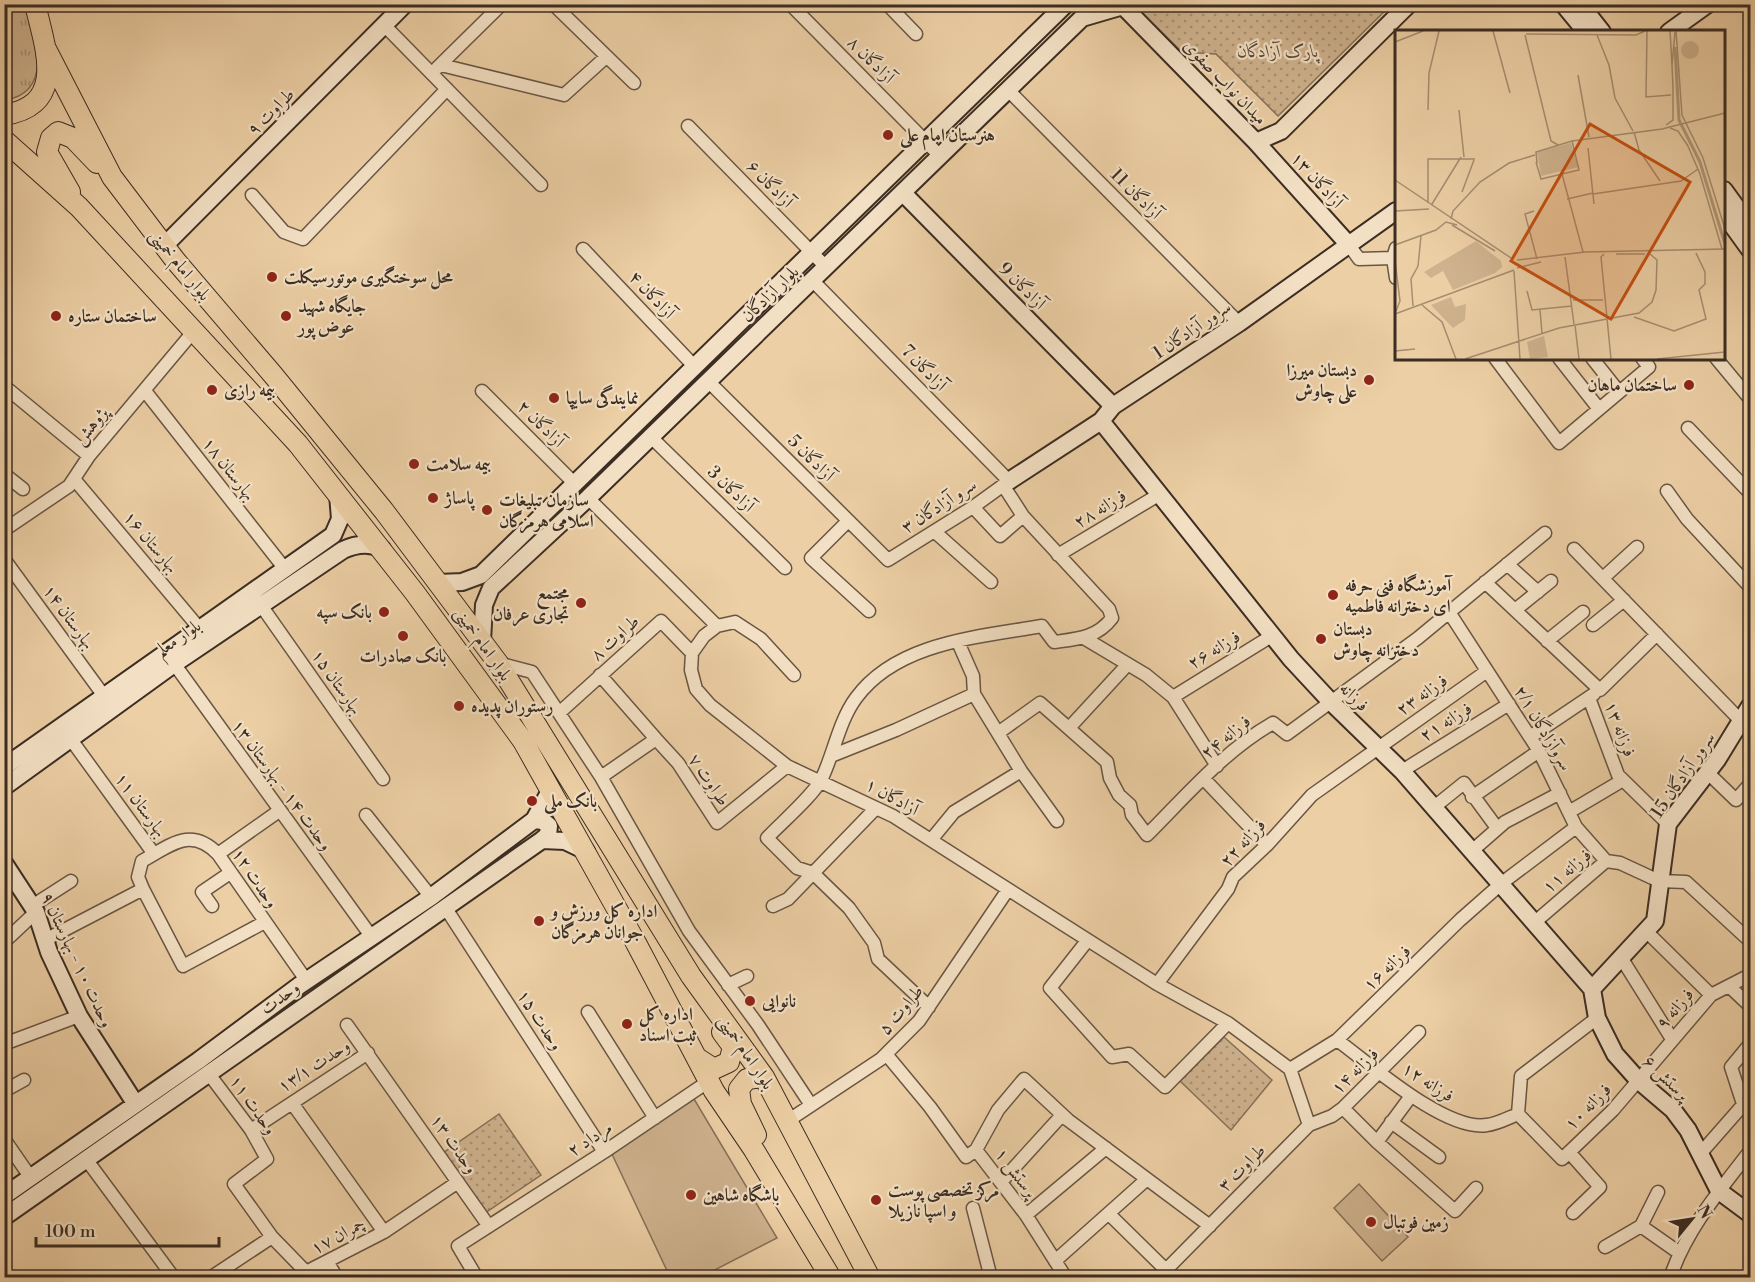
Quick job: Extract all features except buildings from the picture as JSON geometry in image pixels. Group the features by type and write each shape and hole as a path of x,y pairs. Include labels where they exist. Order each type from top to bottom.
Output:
{"main road":[{"path":"4,115 27,108 41,97 49,71 35,4"},
{"name":"بلوار امام خمینی","path":"45,47 112,177 164,246 361,482 498,663 692,976 764,1077 789,1120 870,1278"},
{"path":"79,207 47,152 51,138 58,132 66,133 112,177"},
{"name":"بلوار امام خمینی","path":"4,140 79,207 298,444 382,549 523,741 586,851 709,1081 754,1150 831,1278"},
{"path":"692,976 715,1022 733,1047 729,1062 723,1067 714,1068 697,1058"},
{"path":"754,1150 758,1138 741,1104 738,1089 747,1079 764,1077"}],"street":[{"name":"طراوت ۹","path":"164,246 405,4"},
{"path":"436,69 502,4"},
{"path":"552,4 633,83"},
{"name":"آزادگان ۸","path":"790,4 940,156"},
{"path":"887,4 916,34"},
{"name":"میدان نواب صفوی","path":"1122,5 1256,142 1281,131 1409,4"},
{"path":"1563,4 1584,30"},
{"path":"1580,4 1600,30"},
{"path":"1672,30 1708,4"},
{"name":"بلوار آزادگان","path":"439,583 462,582 481,575 811,251 1067,5"},
{"name":"بلوار آزادگان","path":"482,641 484,605 491,588 588,498 1008,90 1079,11 1122,5"},
{"path":"384,25 436,69 447,89 542,185"},
{"path":"436,69 564,95 606,57"},
{"path":"252,195 284,232 303,239 447,89"},
{"name":"آزادگان 11","path":"1008,90 1239,323"},
{"name":"آزادگان ۶","path":"688,126 826,267"},
{"name":"آزادگان ۱۳","path":"1256,142 1349,245"},
{"path":"1725,191 1750,226"},
{"name":"آزادگان 9","path":"903,192 1113,406"},
{"name":"سرور آزادگان 1","path":"1006,483 1101,421 1113,406 1239,323 1395,212"},
{"path":"1725,215 1750,250"},
{"path":"1349,245 1359,260 1395,253"},
{"name":"آزادگان ۴","path":"583,249 694,366"},
{"name":"آزادگان 7","path":"813,280 1006,483 1023,516 1109,609 1112,618 1098,632 1084,638"},
{"name":"پژوهش","path":"4,530 56,497 74,479 89,456 193,332"},
{"path":"1497,360 1559,443 1649,367 1644,360"},
{"path":"1560,360 1599,409"},
{"path":"1594,360 1619,392"},
{"path":"1718,360 1750,399"},
{"path":"694,366 708,381"},
{"name":"آزادگان 5","path":"708,381 888,560"},
{"path":"4,386 89,456"},
{"name":"بهارستان ۱۸","path":"145,391 285,569"},
{"name":"آزادگان ۲","path":"482,391 574,483"},
{"name":"فرزانه","path":"1101,421 1273,635 1330,701 1402,771 1592,989"},
{"path":"1688,428 1750,493"},
{"name":"آزادگان 3","path":"651,437 785,568"},
{"path":"4,474 23,489"},
{"name":"بهارستان ۱۶","path":"74,479 200,629"},
{"path":"574,483 717,626"},
{"name":"سرو آزادگان ۳","path":"888,560 935,532 1006,483"},
{"path":"1667,491 1687,519 1750,587"},
{"name":"بلوار معلم","path":"6,763 66,733 257,599 285,569 333,536 340,519 338,493"},
{"name":"فرزانه ۲۸","path":"1058,555 1161,494"},
{"path":"973,507 1000,536 1023,516"},
{"path":"848,521 811,558 869,611"},
{"path":"935,532 991,582"},
{"path":"1330,701 1449,612 1545,533"},
{"name":"بلوار معلم","path":"4,787 104,696 170,658 200,629 351,546 374,545 382,549"},
{"path":"1603,578 1636,548"},
{"path":"1574,549 1742,722"},
{"name":"بهارستان ۱۴","path":"4,559 104,696"},
{"path":"1507,564 1538,592"},
{"path":"1515,610 1551,581"},
{"path":"1485,582 1600,690"},
{"name":"بهارستان ۱۵","path":"257,599 383,779"},
{"path":"1593,625 1624,600"},
{"name":"۲/۱ سروآزادگان","path":"1449,612 1539,751 1576,827 1606,861"},
{"path":"1547,640 1583,612"},
{"name":"طراوت ۸","path":"560,713 661,621 692,653"},
{"path":"692,653 705,636 717,626 735,622 761,639 794,675"},
{"path":"929,1007 878,959 874,943 849,908 813,873 797,868 767,838 822,781 856,698 878,677 900,659 958,642 1042,626 1054,642 1084,638 1128,664 1173,697 1217,766"},
{"path":"1530,737 1600,690 1658,634"},
{"name":"فرزانه ۲۶","path":"1173,697 1273,635"},
{"path":"958,642 973,676 974,694 1021,771 1058,821"},
{"name":"آزادگان ۱","path":"692,653 691,670 696,689 710,705 788,766 876,808 931,840 1087,941 1157,984 1228,1023 1290,1069"},
{"name":"وحدت ۱۴ - بهارستان ۱۳","path":"170,658 279,812 371,936"},
{"path":"498,663 532,672 601,777 689,931 811,1105"},
{"path":"998,733 1040,703 1069,728 1128,664"},
{"name":"فرزانه ۲۳","path":"1378,748 1487,671"},
{"path":"600,675 656,739 601,777"},
{"path":"831,756 896,730 974,694"},
{"name":"فرزانه ۱۳","path":"1589,698 1615,770 1668,824"},
{"name":"فرزانه ۲۴","path":"1069,728 1107,762 1114,786 1130,805 1132,815 1147,835 1203,778 1267,727 1273,723 1287,734 1330,701"},
{"name":"فرزانه ۲۱","path":"1402,771 1509,704"},
{"name":"سرور آزادگان 15","path":"1592,989 1655,921 1668,824 1708,773 1750,706"},
{"name":"بهارستان ۱۱","path":"66,733 154,854 142,861 138,877 143,889"},
{"name":"طراوت ۷","path":"656,739 678,763 717,823 788,766"},
{"name":"فرزانه ۲۲","path":"1157,984 1228,889 1233,877 1267,845 1312,795 1378,748"},
{"path":"1472,797 1539,751"},
{"path":"931,840 954,812 1021,771"},
{"path":"1708,773 1736,800 1750,784"},
{"path":"1203,778 1267,845"},
{"path":"1569,812 1623,780"},
{"path":"1433,808 1464,783 1472,797 1497,828"},
{"name":"وحدت","path":"4,1217 81,1153 112,1120 306,980 431,897 534,820 551,789"},
{"path":"1473,850 1497,828 1560,793"},
{"path":"773,906 788,899 876,808"},
{"path":"218,854 279,812"},
{"path":"366,815 431,897"},
{"path":"534,820 543,821 549,826 548,835 542,840"},
{"name":"فرزانه ۱۶","path":"1290,1069 1337,1040 1502,883 1576,827"},
{"name":"وحدت ۱۲","path":"154,854 175,843 192,838 206,842 218,854 306,980"},
{"path":"542,840 565,841 586,851"},
{"name":"وحدت","path":"4,1196 31,1178 122,1134 542,840"},
{"name":"فرزانه ۱۱","path":"1535,922 1606,861 1620,863 1659,881 1686,882 1750,941"},
{"name":"وحدت ۱۰ - بهارستان ۹","path":"4,864 34,909 45,940 79,1016 135,1103"},
{"path":"212,906 202,892 230,873"},
{"path":"4,942 34,909 71,881"},
{"path":"45,940 143,889 183,966 264,923"},
{"name":"طراوت ۵","path":"789,1120 886,1054 919,1021 1007,891"},
{"name":"وحدت ۱۵","path":"445,907 604,1152"},
{"path":"681,958 689,931"},
{"path":"1647,932 1711,995"},
{"path":"1087,941 1050,988 1112,1057 1129,1054 1165,1087 1228,1023"},
{"path":"1622,959 1672,1039"},
{"name":"فرزانه ۹","path":"1639,1081 1711,995 1750,975"},
{"path":"728,985 747,976"},
{"path":"1730,987 1750,1006"},
{"name":"پرستش ۶","path":"1592,989 1597,1018 1615,1054 1639,1081 1673,1110 1719,1191 1750,1214"},
{"path":"588,1012 655,1118"},
{"path":"4,1044 79,1016"},
{"path":"1573,1213 1600,1187 1518,1114 1521,1076 1597,1018"},
{"name":"وحدت ۱۳","path":"346,1025 488,1225"},
{"name":"فرزانه ۱۴","path":"1309,1125 1332,1116 1343,1108 1419,1032"},
{"name":"فرزانه ۱۲","path":"1337,1040 1411,1096 1454,1120 1486,1126 1518,1114"},
{"path":"1700,1154 1748,1105 1731,1067 1750,1044"},
{"name":"وحدت ۱۳/۱","path":"251,1130 368,1053"},
{"name":"پرستش ۱","path":"886,1054 930,1107 966,1157 976,1150 1026,1215 1066,1278"},
{"path":"1290,1069 1309,1125"},
{"name":"وحدت ۱۱","path":"209,1074 251,1130 267,1159 234,1184 272,1237"},
{"path":"976,1150 998,1110 1024,1079 1062,1115 1210,1226"},
{"path":"4,1090 24,1080"},
{"name":"مرداد ۲","path":"488,1225 604,1152 709,1081"},
{"name":"فرزانه ۱۰","path":"1565,1156 1639,1081"},
{"path":"1377,1142 1411,1096"},
{"path":"292,1103 384,1232"},
{"path":"1343,1108 1377,1142 1455,1211 1476,1188"},
{"path":"1000,1182 1062,1115"},
{"path":"112,1120 122,1134"},
{"path":"1391,1122 1439,1157"},
{"name":"طراوت ۳","path":"1162,1274 1309,1125"},
{"path":"4,1139 31,1178"},
{"path":"1026,1215 1106,1148"},
{"path":"1670,1278 1678,1252 1719,1191 1750,1151"},
{"path":"81,1153 174,1278"},
{"path":"1055,1261 1148,1179"},
{"name":"چمران ۱۷","path":"272,1237 306,1272 328,1263 384,1232 458,1182"},
{"path":"1605,1246 1641,1226 1658,1192"},
{"path":"973,1208 991,1278"},
{"path":"1109,1214 1162,1274"},
{"path":"477,1278 458,1245 488,1225"},
{"path":"1641,1226 1678,1252"},
{"path":"210,1278 272,1237"},
{"path":"328,1263 337,1278"},
{"path":"230,1265 236,1278"}],"green space":[{"path":"4,5 27,5 37,47 38,62 36,75 30,87 20,95 5,100"},
{"name":"پارک آزادگان","path":"1134,5 1391,5 1278,116 1216,54 1182,52"},
{"path":"1224,1037 1272,1080 1231,1130 1180,1081"},
{"name":"باشگاه شاهین","path":"694,1099 777,1238 701,1277 670,1277 611,1152"},
{"path":"499,1114 541,1175 485,1213 443,1153"},
{"name":"زمین فوتبال","path":"1359,1184 1408,1237 1382,1261 1334,1208"}],"place":[{"name":"هنرستان امام علی","path":"888,135"},
{"name":"محل سوختگیری موتورسیکلت","path":"272,277"},
{"name":"ساختمان ستاره","path":"56,316"},
{"name":"جایگاه شهید عوض پور","path":"286,316"},
{"name":"دبستان میرزا علی چاوش","path":"1369,380"},
{"name":"ساختمان ماهان","path":"1689,385"},
{"name":"بیمه رازی","path":"212,390"},
{"name":"نمایندگی سایپا","path":"554,398"},
{"name":"بیمه سلامت","path":"414,464"},
{"name":"پاساژ","path":"433,498"},
{"name":"سازمان تبلیغات اسلامی هرمزگان","path":"487,510"},
{"name":"آموزشگاه فنی حرفه ای دخترانه فاطمیه","path":"1333,595"},
{"name":"مجتمع تجاری عرفان","path":"581,603"},
{"name":"بانک سپه","path":"384,612"},
{"name":"بانک صادرات","path":"403,636"},
{"name":"دبستان دخترانه چاوش","path":"1321,639"},
{"name":"رستوران پدیده","path":"459,706"},
{"name":"بانک ملی","path":"532,801"},
{"name":"اداره کل ورزش و جوانان هرمزگان","path":"539,921"},
{"name":"نانوایی","path":"750,1001"},
{"name":"اداره کل ثبت اسناد","path":"627,1024"},
{"name":"باشگاه شاهین","path":"691,1195"},
{"name":"مرکز تخصصی پوست و اسپا نازیلا","path":"876,1200"},
{"name":"زمین فوتبال","path":"1371,1222"}]}
